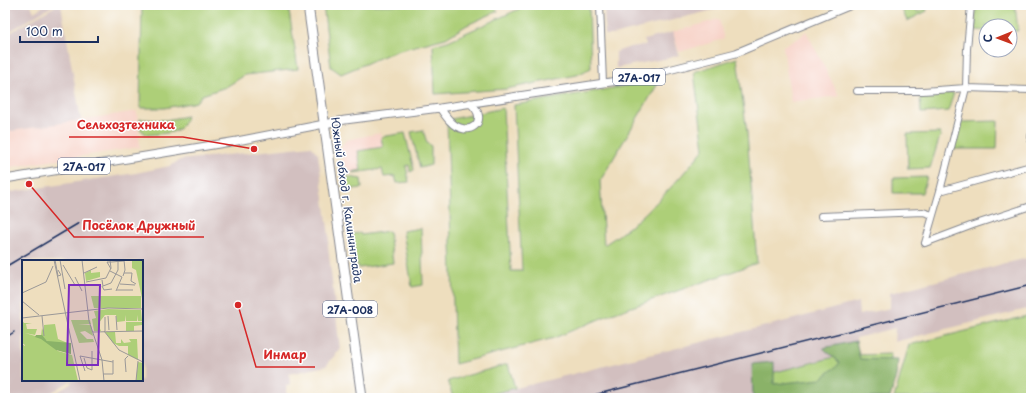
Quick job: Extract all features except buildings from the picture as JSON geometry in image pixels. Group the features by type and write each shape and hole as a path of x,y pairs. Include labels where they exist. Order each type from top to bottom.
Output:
{"highway":[{"name":"Южный обход г. Калининграда","path":"308,5 362,398"}],"main road":[{"name":"27А-017","path":"5,179 237,141 345,120 470,104 637,78 736,53 851,5"},
{"path":"440,108 450,122 464,129 470,129 477,124 479,118 478,111 470,104"}],"street":[{"path":"600,5 603,83"},
{"path":"972,5 967,49 966,88 940,191 925,243 1031,206"},
{"path":"857,91 923,91 966,88 1031,90"},
{"path":"940,191 1031,166 1031,136"},
{"path":"821,216 923,212 933,215"}],"shaded area":[{"path":"5,5 31,5 34,12 45,5 54,5 5,34"},
{"path":"57,5 61,5 81,120 5,132 5,36"},
{"path":"604,5 733,5 613,35 605,35"},
{"path":"719,19 724,39 679,52 673,32"},
{"path":"806,31 839,96 791,102 783,46 799,38"},
{"path":"673,32 679,55 616,68 616,52 630,47 646,45 644,40"},
{"path":"137,111 140,147 5,168 5,132"},
{"path":"380,133 383,147 358,151 361,170 352,172 341,168 341,159 344,159 341,157 340,149 346,140"},
{"path":"311,146 318,154 329,236 328,246 340,349 326,366 289,374 290,385 286,386 287,395 285,398 48,398 72,383 70,381 43,398 5,398 5,193 136,173 170,166 180,160"},
{"path":"1031,257 1031,308 894,342 895,328 856,338 858,351 755,398 476,398 858,302 859,315 890,308 890,293"}],"green space":[{"path":"142,5 288,5 298,69 245,75 226,87 202,95 196,102 164,108 140,108"},
{"path":"323,5 493,5 498,11 467,25 446,38 396,51 341,74 331,67"},
{"path":"528,5 589,5 591,68 577,75 506,89 435,94 433,45 448,41"},
{"path":"900,5 914,5 917,12 926,8 927,11 907,21"},
{"path":"976,5 1015,5 1016,18 978,18 978,30 975,30"},
{"path":"737,58 747,133 757,263 609,315 554,338 455,364 447,120 503,108 511,271 522,271 514,105 660,80 600,181 604,245 632,225 658,201 704,149 694,72"},
{"path":"954,93 948,111 921,113 920,96"},
{"path":"187,116 180,128 173,132 147,135 140,129 140,119 165,120"},
{"path":"998,121 997,149 952,149 959,122"},
{"path":"423,130 427,143 431,146 431,165 420,168 411,132"},
{"path":"405,133 414,170 410,172 409,165 406,166 409,182 397,183 395,176 384,177 382,169 352,172 361,170 358,151 383,147 381,137"},
{"path":"941,133 930,168 908,169 907,134"},
{"path":"342,176 361,179 362,188 343,190"},
{"path":"927,177 922,193 893,193 893,178"},
{"path":"421,228 423,285 412,287 403,231"},
{"path":"389,231 393,263 359,268 355,259 350,234 360,233 361,235"},
{"path":"1031,315 1031,398 894,398 909,345"},
{"path":"856,341 860,359 898,360 896,376 890,398 753,398 752,364 774,362 774,384 821,379 840,363 823,348"},
{"path":"858,351 858,355 891,354 880,398 755,398 764,375"},
{"path":"508,364 515,388 476,398 453,398 448,381"}],"railway":[{"path":"5,267 79,223"},
{"path":"582,398 1031,285"},
{"path":"5,338 14,332"}],"place":[{"name":"Сельхозтехника","path":"254,149"},
{"name":"Посёлок Дружный","path":"29,184"},
{"name":"Инмар","path":"238,305"}]}
